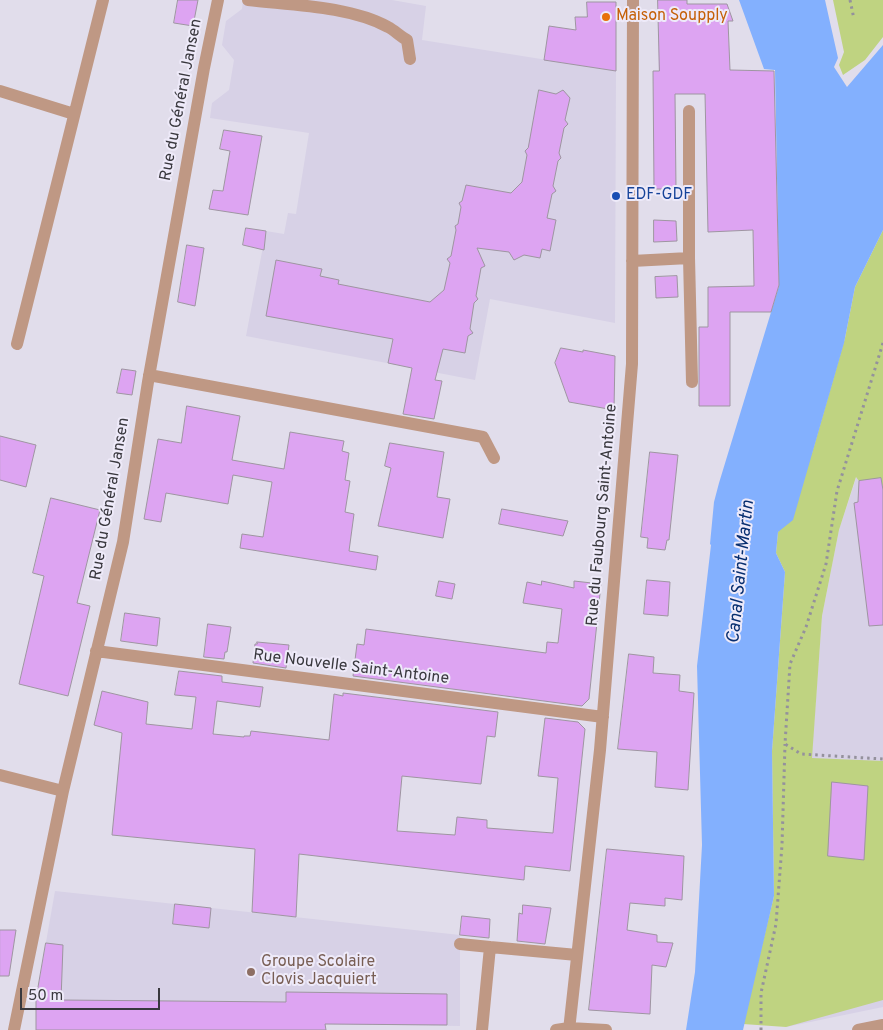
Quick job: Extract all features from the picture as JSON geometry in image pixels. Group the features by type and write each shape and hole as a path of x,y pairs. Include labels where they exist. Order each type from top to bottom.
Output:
{"street":[{"path":"17,344 103,0"},
{"name":"Rue du Général Jansen","path":"14,1030 63,792 123,542 149,375 218,0"},
{"path":"248,0 345,12 388,26 407,40 410,59"},
{"name":"Rue du Faubourg Saint-Antoine","path":"565,1029 577,955 603,718 632,364 633,0"},
{"path":"0,91 74,114"},
{"path":"689,111 688,258 692,382"},
{"path":"632,261 688,258"},
{"path":"149,375 483,437 494,458"},
{"name":"Rue Nouvelle Saint-Antoine","path":"96,651 603,718"},
{"path":"0,775 63,792"},
{"path":"460,944 577,955"},
{"path":"482,1030 490,947"},
{"path":"858,1030 883,1025"},
{"path":"565,1029 606,1030"}],"path":[{"path":"850,0 854,19"},
{"path":"761,1030 761,993 776,924 782,845 790,664 806,627 826,564 837,491 883,343"},
{"path":"785,744 801,754 883,758"}],"shaded area":[{"path":"243,0 392,0 426,6 422,40 616,71 615,323 490,299 475,380 246,336 266,231 284,234 288,213 296,214 309,133 210,118 212,103 229,90 234,60 222,45 226,21 242,9"},
{"path":"883,396 883,1007 786,1027 795,978 822,616 839,530"},
{"name":"Groupe Scolaire Clovis Jacquiert","path":"55,891 460,935 460,1026 326,1024 326,1030 36,1030 36,999"}],"green space":[{"path":"833,0 883,0 883,37 865,60 843,75 839,65 844,52"},
{"path":"883,230 883,490 881,478 859,481 856,477 839,530 822,616 812,758 883,761 883,1000 786,1027 743,1024 774,896 772,751 785,572 776,553 778,532 812,453 845,338 855,287"}],"water":[{"name":"Canal Saint-Martin","path":"739,0 825,0 838,58 834,67 847,87 883,45 883,230 855,287 844,343 793,520 778,532 776,553 785,572 772,751 774,896 743,1030 686,1030 695,972 702,845 697,666 714,502 779,286 775,70 764,69"}],"building":[{"path":"178,0 198,0 193,26 174,23"},
{"path":"658,0 687,0 687,4 727,4 733,21 728,21 730,70 774,71 779,285 771,312 730,312 730,406 699,406 699,327 708,327 708,287 754,286 753,230 708,232 705,94 675,94 676,189 654,189 653,71 659,71"},
{"path":"587,2 616,2 616,71 544,60 549,26 576,30 575,17 587,17"},
{"path":"539,90 556,94 563,90 570,98 565,120 568,124 564,128 559,153 561,158 558,161 553,186 556,191 552,194 547,218 556,220 550,251 542,249 540,258 524,255 514,260 509,252 477,248 485,266 481,268 476,296 478,299 474,303 470,329 473,333 468,336 465,353 443,349 435,380 442,381 434,419 403,414 412,368 388,363 393,339 266,316 276,260 322,269 320,276 339,280 338,284 430,302 444,290 450,263 447,259 451,256 456,230 455,226 458,224 461,207 459,203 462,201 466,185 511,193 522,182 527,155 525,151 528,148"},
{"path":"224,130 262,136 248,215 209,209 213,190 223,191 230,151 220,149"},
{"path":"654,220 676,221 677,241 654,242"},
{"path":"246,228 266,231 264,250 243,245"},
{"path":"187,245 204,248 195,306 178,302"},
{"path":"677,276 678,297 656,298 655,277"},
{"path":"561,348 615,356 614,410 569,402 555,363"},
{"path":"122,369 136,371 132,395 117,393"},
{"path":"187,406 240,416 232,460 284,469 290,432 344,441 342,451 349,453 345,480 350,481 345,512 354,514 349,551 378,556 376,570 240,548 242,534 263,537 272,482 233,475 228,504 166,493 161,522 144,519 158,439 181,443"},
{"path":"0,436 36,445 26,487 0,480"},
{"path":"390,443 444,452 437,497 450,499 443,538 378,526 391,468 385,466"},
{"path":"650,452 678,455 669,540 667,540 665,550 647,548 648,538 641,537"},
{"path":"881,478 883,490 883,625 869,626 854,503 858,502 859,481"},
{"path":"51,498 100,510 77,603 90,606 68,696 19,684 44,576 33,573"},
{"path":"502,509 568,521 563,536 499,524"},
{"path":"647,580 670,582 668,616 644,614"},
{"path":"439,581 455,584 452,599 436,596"},
{"path":"542,581 574,588 574,581 601,584 589,699 582,706 353,676 357,644 364,645 366,629 546,653 547,642 558,643 562,609 523,603 527,582 541,585"},
{"path":"125,613 160,618 157,646 121,641"},
{"path":"208,624 231,627 224,659 204,657"},
{"path":"257,642 289,645 286,668 253,663 255,644"},
{"path":"629,654 654,657 653,673 680,675 679,691 694,693 688,790 655,787 657,752 618,749"},
{"path":"179,671 222,676 222,682 263,687 260,707 217,701 213,734 244,737 250,736 251,731 329,740 334,694 343,696 343,693 498,712 495,737 487,736 481,784 402,776 397,831 455,835 457,817 487,820 487,828 553,833 558,778 538,776 545,718 578,722 585,729 570,871 525,866 524,880 299,854 296,917 252,912 255,849 112,835 122,733 94,725 102,691 148,702 146,724 192,729 196,697 175,695"},
{"path":"832,782 868,786 864,860 828,856"},
{"path":"607,849 684,856 682,900 665,898 665,906 630,903 627,930 657,935 657,942 673,943 666,967 652,965 650,1014 589,1010"},
{"path":"175,904 211,908 209,928 173,924"},
{"path":"523,905 551,908 545,944 517,941 519,913 522,914"},
{"path":"462,916 490,919 489,938 460,935"},
{"path":"0,930 16,930 9,976 0,976"},
{"path":"46,943 63,945 61,1000 286,1002 286,992 447,994 447,1025 325,1024 326,1030 36,1030 36,999"}],"place":[{"name":"Maison Soupply","path":"606,17"},
{"name":"EDF-GDF","path":"616,196"},
{"name":"Groupe Scolaire Clovis Jacquiert","path":"251,972"}]}
